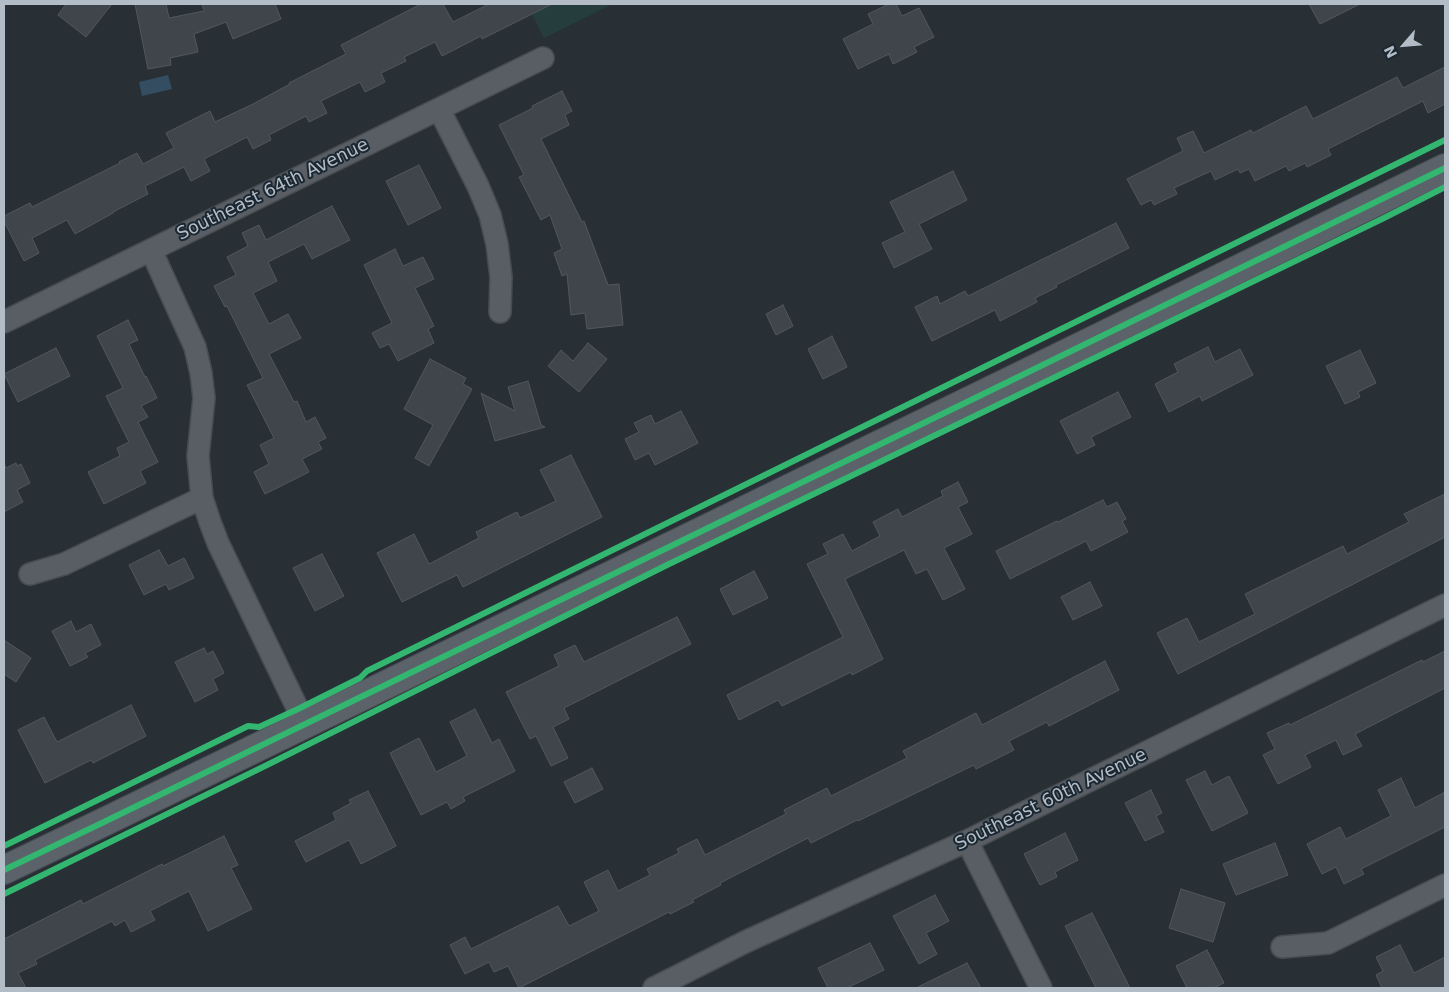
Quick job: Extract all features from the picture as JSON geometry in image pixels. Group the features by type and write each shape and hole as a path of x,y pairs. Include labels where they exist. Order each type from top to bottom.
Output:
{"main road":[{"path":"4,870 1073,351 1445,168"}],"street":[{"name":"Southeast 64th Avenue","path":"4,322 543,58"},
{"path":"439,109 478,186 490,215 497,244 501,277 500,312"},
{"path":"151,250 195,347 201,373 204,398 198,456 202,498 218,543 305,724"},
{"path":"30,574 64,564 202,498"},
{"name":"Southeast 60th Avenue","path":"654,988 745,942 967,842 1445,605"},
{"path":"967,842 1041,988"},
{"path":"1282,947 1328,943 1445,885"}],"green space":[{"path":"527,4 613,4 544,38"}],"water":[{"path":"168,75 172,89 142,96 139,82"}],"building":[{"path":"66,4 112,4 86,37 58,15"},
{"path":"135,4 166,4 169,18 204,11 202,4 275,4 281,19 233,39 226,22 194,34 198,52 170,58 171,65 148,69"},
{"path":"421,4 443,4 453,22 489,4 552,4 482,39 481,36 442,56 435,42 404,57 406,61 381,73 385,82 365,92 360,82 321,101 327,113 309,122 306,116 269,135 271,140 253,149 247,137 204,159 210,171 191,181 184,167 145,186 148,194 75,234 67,220 32,238 39,253 24,261 4,221 4,216 30,203 32,207 137,153 143,164 174,148 166,133 210,111 215,122 253,104 346,54 341,45"},
{"path":"889,4 896,4 902,16 919,8 934,37 914,47 917,52 893,64 889,54 858,69 843,39 873,24 868,14"},
{"path":"1309,4 1360,4 1320,24"},
{"path":"1445,67 1445,104 1428,113 1423,101 1328,149 1331,155 1307,167 1305,163 1289,171 1286,166 1255,181 1249,169 1240,173 1238,169 1215,180 1211,171 1174,188 1177,194 1154,205 1151,200 1141,205 1127,179 1183,151 1177,138 1193,131 1204,153 1251,130 1253,133 1306,106 1313,119 1397,77 1403,88"},
{"path":"562,91 572,111 565,115 569,125 541,139 582,222 584,221 608,285 619,284 623,325 587,329 585,313 571,315 567,274 562,276 554,253 562,249 550,215 541,220 519,177 524,175 499,125"},
{"path":"419,165 441,208 408,225 386,181"},
{"path":"953,171 967,200 919,224 932,249 894,268 882,243 905,232 890,202"},
{"path":"332,206 350,240 312,259 304,244 268,262 277,281 253,293 269,324 288,314 301,338 269,354 294,402 297,401 306,422 315,417 326,438 318,442 322,449 302,459 309,472 265,494 254,472 269,464 260,445 274,438 247,385 263,378 227,306 225,307 214,286 236,275 227,257 248,246 242,233 259,225 266,240"},
{"path":"1116,223 1129,248 1056,285 1057,287 1035,298 1037,302 1000,321 995,310 932,341 915,307 937,296 940,304 965,291 968,296"},
{"path":"395,249 403,266 423,257 434,279 415,288 434,326 428,329 434,343 398,361 389,344 380,348 372,333 392,323 364,265"},
{"path":"783,305 793,326 776,335 766,314"},
{"path":"128,320 138,340 129,344 157,398 141,406 148,417 138,422 158,462 140,471 146,483 104,504 88,472 120,456 117,448 129,442 106,396 123,388 97,336"},
{"path":"832,336 847,367 823,379 808,349"},
{"path":"588,343 607,359 579,392 548,366 561,350 573,361"},
{"path":"1208,347 1215,362 1240,349 1253,375 1202,401 1200,396 1169,412 1155,384 1178,372 1174,364"},
{"path":"56,348 70,376 18,402 4,374"},
{"path":"1360,350 1376,383 1358,392 1360,397 1345,404 1326,366"},
{"path":"430,359 466,378 463,384 472,389 429,466 415,458 433,425 404,409"},
{"path":"528,381 541,425 545,427 495,441 481,393 515,411 508,387"},
{"path":"1118,392 1131,417 1091,437 1095,445 1077,454 1060,421"},
{"path":"681,411 698,443 655,465 649,453 635,460 625,439 639,432 634,423 651,415 655,424"},
{"path":"571,455 602,517 463,587 457,575 402,602 377,553 414,534 429,564 479,538 476,532 517,512 520,518 556,501 540,470"},
{"path":"4,463 6,468 16,463 17,466 21,464 30,483 17,490 23,502 4,512"},
{"path":"958,482 968,502 958,507 972,534 944,548 965,589 943,600 927,569 916,574 904,550 845,579 883,659 852,675 851,672 782,706 778,700 739,720 727,695 843,637 807,564 828,554 823,544 843,534 852,551 880,536 873,522 898,509 902,517 943,496 941,491"},
{"path":"1445,494 1445,537 1178,674 1157,633 1187,618 1199,642 1255,614 1245,594 1343,546 1347,554 1409,522 1404,514"},
{"path":"1103,500 1107,507 1117,502 1126,519 1122,521 1128,532 1091,551 1086,541 1010,579 996,551"},
{"path":"159,550 168,566 184,558 194,578 169,590 166,584 144,595 129,565"},
{"path":"322,554 344,596 315,611 293,568"},
{"path":"754,571 768,598 733,615 720,589"},
{"path":"1090,582 1102,606 1073,620 1061,597"},
{"path":"677,617 691,644 564,708 569,719 553,727 568,758 551,766 536,736 530,739 506,692 559,666 554,655 575,645 584,662"},
{"path":"71,621 76,632 91,624 101,645 85,653 88,657 70,666 52,631"},
{"path":"4,640 31,658 16,682 4,674"},
{"path":"204,648 207,654 213,651 224,673 213,679 218,690 195,702 175,662"},
{"path":"1445,651 1445,688 1355,734 1362,746 1343,755 1336,740 1305,755 1311,767 1278,784 1263,755 1275,749 1267,733 1289,723 1290,725 1422,660 1423,662"},
{"path":"1105,661 1119,690 1049,726 1047,722 1009,741 1014,750 976,769 974,765 811,843 808,838 720,883 721,885 692,900 694,902 670,914 669,912 519,988 508,966 494,972 489,962 465,974 450,945 465,937 471,949 558,906 569,926 599,911 584,882 608,870 618,891 650,875 647,869 679,853 677,849 697,839 705,855 786,814 784,810 827,788 831,796 907,758 903,751 976,713 982,725"},
{"path":"131,705 146,736 93,763 91,760 45,783 18,730 44,717 57,742"},
{"path":"475,709 492,743 499,739 515,771 463,797 465,801 451,809 447,802 421,815 390,753 419,738 436,772 467,756 450,722"},
{"path":"592,768 603,789 575,803 564,782"},
{"path":"1205,771 1212,785 1229,776 1248,813 1212,831 1186,780"},
{"path":"1401,778 1415,808 1445,792 1445,827 1361,869 1364,874 1344,884 1336,867 1322,874 1307,844 1340,827 1346,839 1391,816 1378,790"},
{"path":"1151,790 1162,813 1156,816 1164,832 1145,841 1125,803"},
{"path":"368,791 396,846 361,864 349,840 306,862 295,841 336,820 333,813 351,803 349,800"},
{"path":"1065,833 1078,860 1055,872 1057,877 1040,885 1024,854"},
{"path":"224,836 238,865 231,868 252,909 208,931 189,891 150,911 155,920 131,932 125,920 115,926 112,921 35,960 37,964 18,973 26,988 4,988 4,939 81,900 83,904 162,864 163,866"},
{"path":"1275,843 1288,875 1236,895 1223,864"},
{"path":"1181,889 1225,903 1213,942 1169,928"},
{"path":"935,895 949,921 926,933 937,954 919,964 893,916"},
{"path":"1092,913 1130,988 1096,988 1065,926"},
{"path":"870,943 884,970 847,988 828,988 818,968"},
{"path":"1400,945 1414,973 1445,957 1445,988 1382,988 1376,975 1383,971 1376,957"},
{"path":"1207,950 1224,983 1213,988 1187,988 1176,966"},
{"path":"967,963 981,988 916,988"}],"cycle path":[{"path":"4,846 248,726 259,727 298,709 360,678 367,671 1445,140"},
{"path":"4,870 1445,168"},
{"path":"4,894 665,566 1445,187"}]}
